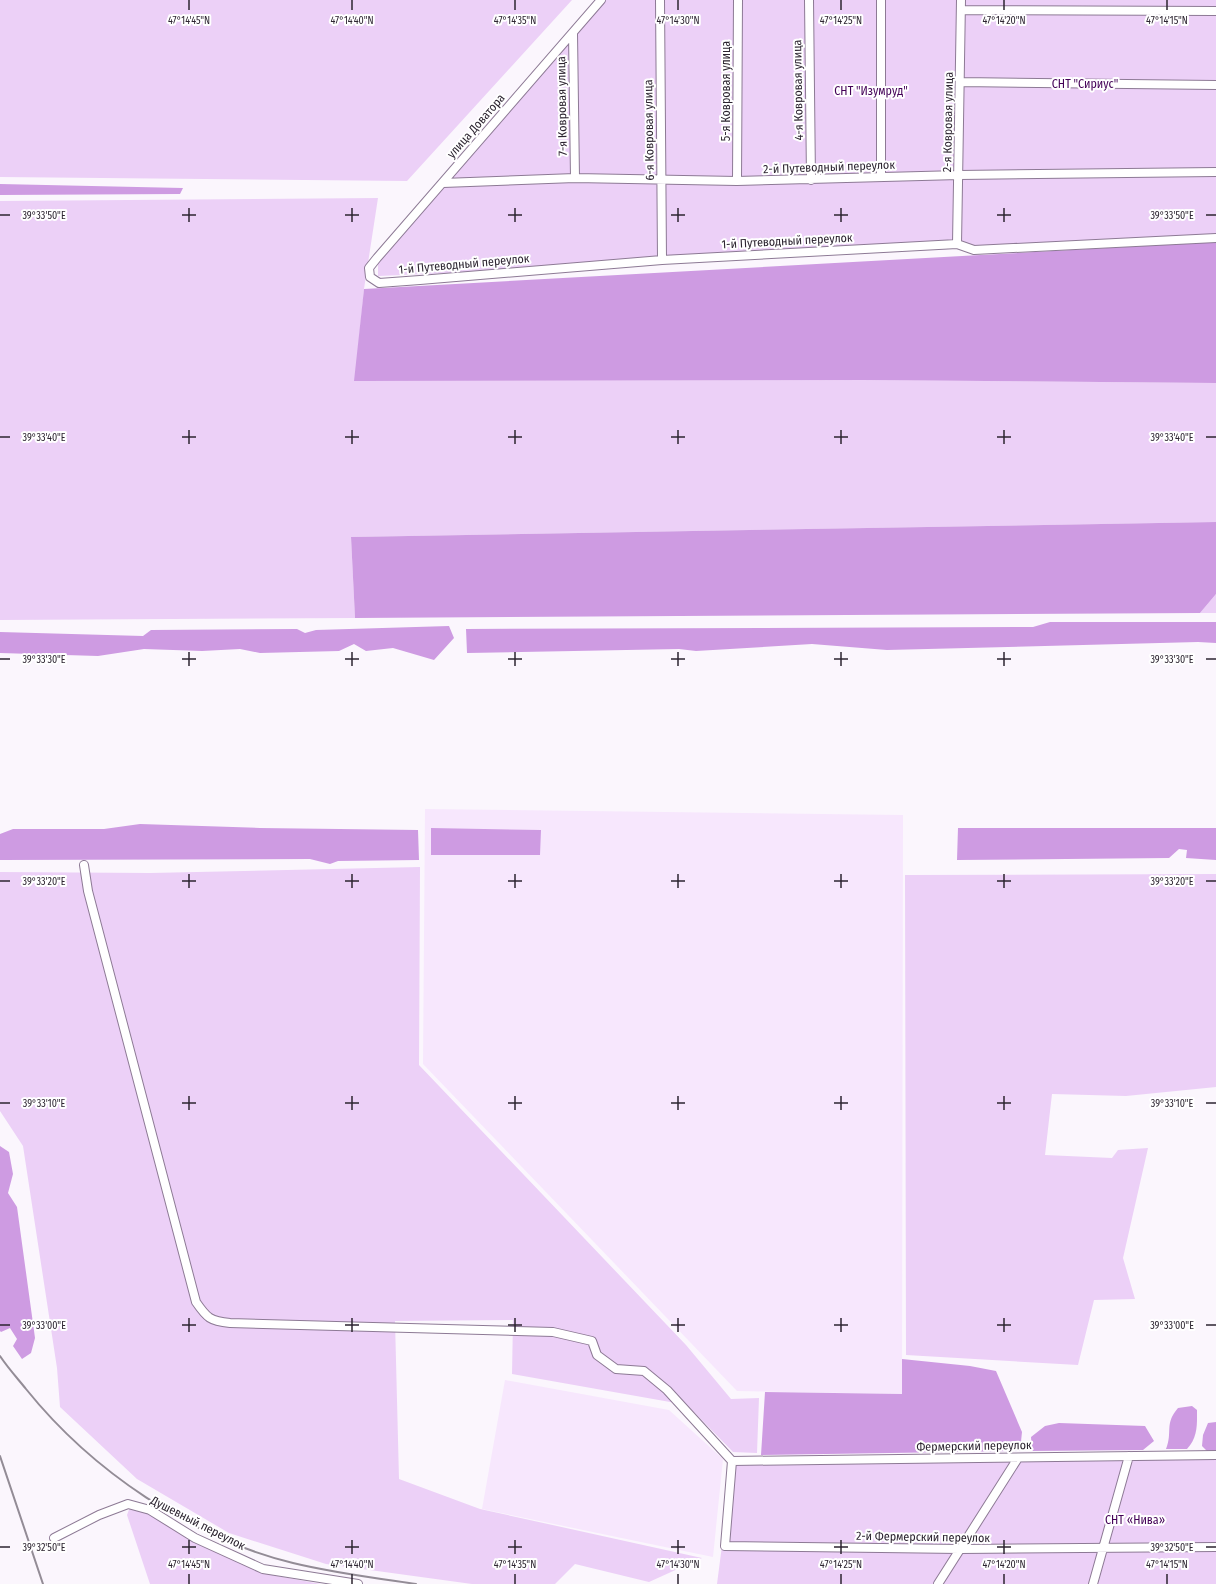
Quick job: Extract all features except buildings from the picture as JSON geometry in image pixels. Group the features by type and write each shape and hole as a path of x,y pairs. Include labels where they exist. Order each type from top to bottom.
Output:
{"street":[{"name":"улица Доватора","path":"369,268 601,0"},
{"name":"6-я Ковровая улица","path":"660,0 662,260"},
{"name":"5-я Ковровая улица","path":"737,181 738,0"},
{"name":"4-я Ковровая улица","path":"809,0 811,180"},
{"path":"881,0 881,177"},
{"name":"2-я Ковровая улица","path":"957,244 961,82 961,0"},
{"path":"961,10 1216,11"},
{"name":"7-я Ковровая улица","path":"573,33 575,178"},
{"path":"961,82 1216,84"},
{"name":"2-й Путеводный переулок","path":"442,183 575,178 737,181 959,175 1216,172"},
{"name":"1-й Путеводный переулок","path":"369,268 370,278 379,283 662,260 957,244 974,250 1216,238"},
{"path":"84,865 88,891 196,1302 206,1316 214,1321 230,1323 553,1332 592,1341 597,1355 616,1369 644,1371 668,1390 732,1461"},
{"path":"1093,1584 1129,1456"},
{"name":"Фермерский переулок","path":"732,1461 1216,1456"},
{"path":"938,1584 1018,1458"},
{"name":"2-й Фермерский переулок","path":"732,1461 725,1546 960,1549 1216,1547"},
{"name":"Душевный переулок","path":"54,1538 128,1504 150,1510 195,1538 263,1570 358,1584"}],"shaded area":[{"path":"0,184 183,188 180,194 0,195"},
{"path":"1216,242 1216,383 863,380 354,381 364,289"},
{"path":"1216,522 1216,594 1200,613 355,618 351,537"},
{"path":"1050,622 1216,622 1216,643 1198,642 887,650 812,644 696,651 679,649 467,653 466,629 1033,627"},
{"path":"449,626 454,638 434,660 393,648 366,651 354,644 339,651 260,653 240,649 202,651 144,649 98,656 0,653 0,632 143,636 151,630 297,629 305,633 316,630"},
{"path":"425,809 903,815 902,1394 737,1391 423,1064"},
{"path":"140,824 260,828 418,830 419,860 338,861 330,864 310,859 0,860 0,834 13,829 104,829"},
{"path":"431,828 541,830 540,855 431,855"},
{"path":"958,828 1216,828 1216,860 1186,858 1187,850 1179,849 1169,858 957,860"},
{"path":"0,1146 9,1152 13,1174 8,1193 17,1207 35,1338 31,1353 22,1359 13,1346 17,1339 10,1328 1,1332 0,1331"},
{"path":"902,1359 970,1366 996,1371 1022,1432 1020,1451 761,1455 765,1392 902,1394"},
{"path":"505,1380 669,1410 723,1459 713,1557 482,1509"},
{"path":"1192,1406 1197,1410 1197,1421 1195,1435 1191,1444 1187,1449 1166,1449 1171,1419 1174,1414 1178,1408"},
{"path":"1216,1422 1216,1451 1207,1451 1202,1446 1203,1435 1208,1423"},
{"path":"1059,1423 1145,1426 1154,1441 1143,1450 1032,1451 1031,1437 1045,1426"}],"green space":[{"path":"0,0 572,0 407,181 0,177"},
{"path":"599,0 1216,0 1216,235 662,264 378,276 378,260"},
{"path":"378,198 364,289 355,381 863,380 1216,383 1216,522 351,537 355,618 0,620 0,201"},
{"path":"1216,594 1216,613 1200,613"},
{"path":"420,867 419,1065 686,1345 731,1399 759,1398 757,1453 733,1452 687,1405 512,1374 513,1320 395,1321 399,1479 480,1509 702,1558 649,1582 575,1564 555,1584 472,1584 326,1564 229,1533 137,1479 60,1407 57,1368 23,1146 0,1111 0,872 150,873"},
{"path":"1216,874 1216,1087 1126,1096 1052,1094 1045,1155 1112,1158 1118,1150 1148,1148 1123,1258 1135,1299 1094,1300 1078,1365 906,1355 905,875"},
{"name":"СНТ «Нива»","path":"1216,1456 1216,1584 717,1584 733,1461"},
{"path":"131,1504 238,1562 272,1575 321,1584 150,1584 127,1515"}],"railway":[{"path":"0,1356 52,1419 81,1447 146,1497 181,1519 218,1537 255,1552 293,1563 308,1567 416,1584"},
{"path":"0,1456 43,1584"}],"park label":[{"name":"СНТ \"Сириус\"","path":"1085,84"},
{"name":"СНТ \"Изумруд\"","path":"871,91"}]}
